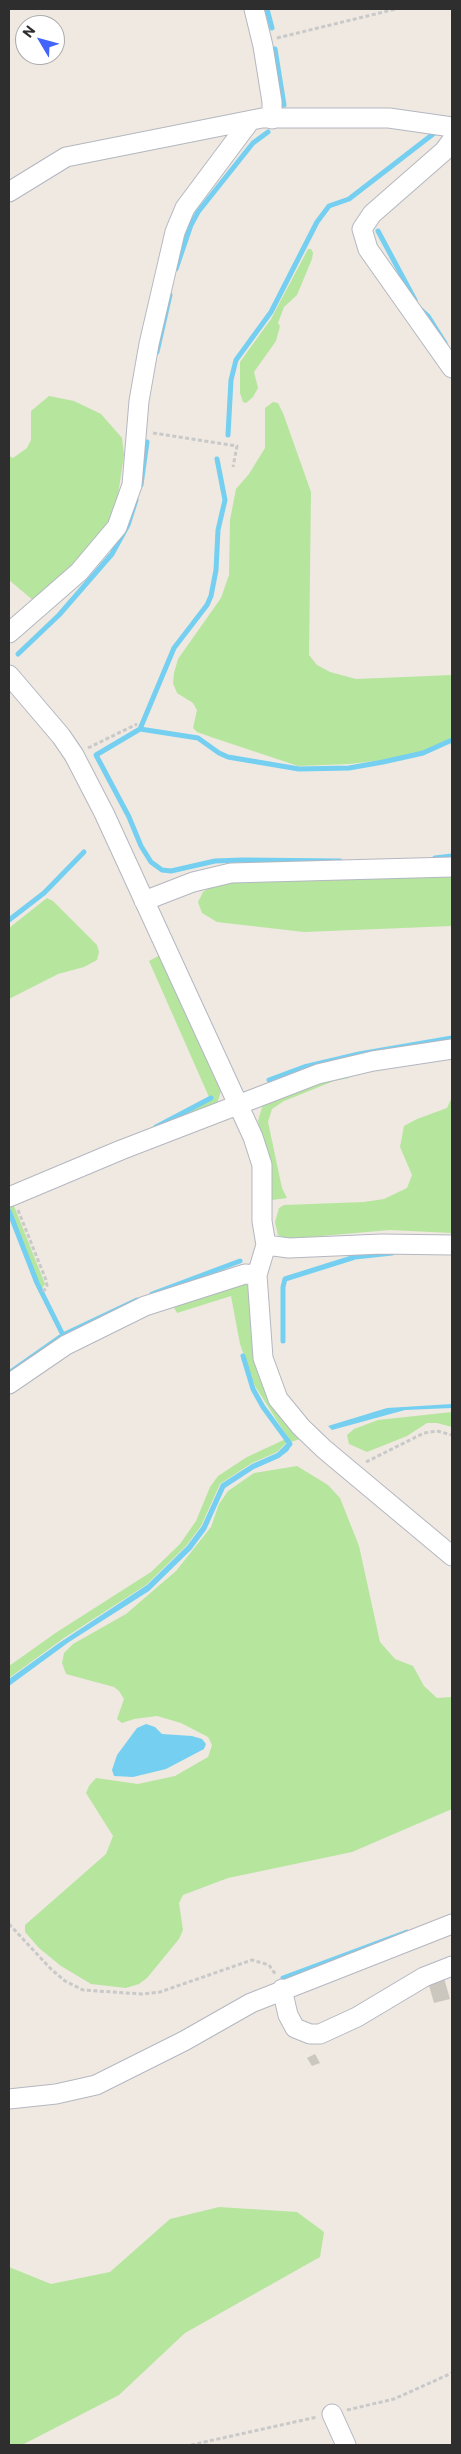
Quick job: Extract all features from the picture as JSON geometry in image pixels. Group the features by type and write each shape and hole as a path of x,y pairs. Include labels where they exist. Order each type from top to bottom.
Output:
{"street":[{"path":"254,9 262,42 272,102 272,119"},
{"path":"9,192 66,157 250,121 272,119 390,118 452,127"},
{"path":"9,633 72,579 117,527 132,484 137,430 149,344 175,232 185,208 250,121"},
{"path":"452,140 444,151 372,214 362,229 368,249 452,368"},
{"path":"9,675 50,722 74,755 104,813 239,1106 262,1165 262,1221 266,1245 257,1275 263,1358 278,1399 301,1427 324,1449 452,1556"},
{"path":"144,901 193,882 231,872 452,867"},
{"path":"11,1196 121,1150 318,1074 373,1061 452,1049"},
{"path":"266,1245 289,1248 382,1244 452,1245"},
{"path":"9,1384 66,1345 145,1306 245,1274 257,1275"},
{"path":"9,2099 56,2094 96,2085 282,1989 452,1924"},
{"path":"282,1989 288,2016 295,2028 310,2034 320,2034 357,2017 424,1977 452,1966"},
{"path":"332,2414 346,2445"}],"path":[{"path":"262,42 396,9"},
{"path":"137,430 236,446 233,467"},
{"path":"74,755 137,724"},
{"path":"11,1196 46,1280 47,1286 43,1292"},
{"path":"354,1473 368,1460 424,1433 438,1431 452,1435"},
{"path":"9,1924 51,1969 65,1981 83,1990 142,1994 160,1992 252,1960 269,1965 282,1989"}],"green space":[{"path":"308,249 311,249 313,253 312,259 297,295 284,307 278,323 280,326 276,341 254,372 258,388 253,397 246,403 243,402 240,393 240,362 271,319"},
{"path":"49,396 74,401 101,414 122,438 124,455 118,495 109,521 47,595 34,601 9,580 9,456 13,458 27,448 31,440 31,411"},
{"path":"273,402 278,403 283,413 311,492 309,655 317,665 330,672 356,679 452,675 452,737 441,744 423,751 383,760 349,764 298,766 197,732 193,728 197,710 193,703 177,693 173,683 174,673 178,659 221,598 229,575 230,520 236,489 249,474 265,448 265,408"},
{"path":"452,877 452,926 304,932 217,922 202,913 198,902 203,892 214,885 241,880"},
{"path":"47,898 53,901 97,945 99,952 97,960 84,967 58,974 9,999 9,928"},
{"path":"160,955 221,1091 216,1107 12,1186 150,1128 209,1097 149,961"},
{"path":"347,1071 349,1078 334,1081 284,1101 272,1109 268,1122 282,1188 287,1198 272,1200 268,1156 258,1121 263,1104"},
{"path":"452,1097 452,1233 390,1230 287,1239 278,1235 275,1222 279,1208 284,1205 364,1202 384,1199 407,1188 412,1175 400,1147 404,1126 447,1108"},
{"path":"9,1202 14,1206 45,1284 39,1293 9,1216"},
{"path":"243,1281 251,1289 252,1349 259,1377 274,1407 300,1439 291,1442 289,1440 277,1452 252,1463 220,1484 201,1526 186,1546 146,1585 64,1638 9,1678 9,1666 57,1632 151,1572 180,1544 196,1521 210,1487 218,1476 247,1457 288,1438 255,1386 240,1344 231,1296 177,1313 171,1302"},
{"path":"452,1412 452,1427 437,1423 427,1423 407,1436 367,1452 349,1444 347,1435 354,1429 378,1420"},
{"path":"297,1466 328,1485 340,1498 359,1546 380,1642 395,1659 413,1666 424,1686 437,1698 452,1697 452,1809 352,1852 228,1878 183,1895 179,1903 183,1930 179,1939 147,1978 139,1984 126,1988 91,1984 61,1966 39,1948 25,1932 25,1925 106,1854 113,1836 86,1793 89,1786 96,1778 138,1784 175,1776 208,1757 212,1745 208,1737 181,1723 157,1716 134,1719 122,1723 117,1719 124,1699 119,1691 114,1687 66,1674 62,1663 64,1653 73,1644 126,1614 176,1571 211,1527 219,1504 228,1491 254,1473"},
{"path":"219,2207 297,2212 324,2232 320,2257 185,2333 119,2395 22,2445 9,2445 9,2267 51,2284 110,2272 170,2219"}],"water":[{"path":"452,1404 452,1408 405,1410 332,1430 328,1426 387,1408"},
{"path":"289,1441 292,1444 288,1451 279,1458 254,1469 225,1488 206,1530 191,1550 149,1591 69,1642 9,1686 9,1679 59,1643 147,1585 187,1546 202,1526 221,1484 252,1464 277,1453"},
{"path":"146,1724 155,1727 162,1734 192,1736 202,1739 206,1744 204,1749 166,1769 133,1777 114,1776 112,1770 117,1755 137,1728"}],"building":[{"path":"444,1978 450,1999 434,2003 428,1982"},
{"path":"315,2054 320,2063 312,2066 307,2058"}],"waterway":[{"path":"267,9 272,28"},
{"path":"275,49 284,105"},
{"path":"228,435 231,380 236,360 271,312 317,222 329,206 349,199 437,131"},
{"path":"176,269 191,225 198,212 253,143 268,132"},
{"path":"378,231 415,300"},
{"path":"157,352 170,295"},
{"path":"419,308 428,316 445,343"},
{"path":"141,485 147,442"},
{"path":"217,459 225,500 218,530 216,570 211,596 207,605 174,648 140,729 96,755 129,817 141,846 151,862 162,870 171,871 215,861 340,861"},
{"path":"18,654 59,615 112,554 128,525 136,500"},
{"path":"140,729 198,738 228,757 299,769 349,768 383,762 423,753 452,740"},
{"path":"9,920 44,893 84,852"},
{"path":"435,858 452,856"},
{"path":"269,1080 304,1067 359,1054 452,1038"},
{"path":"156,1127 211,1098"},
{"path":"9,1211 37,1283 63,1335"},
{"path":"283,1341 283,1287 285,1279 355,1257 392,1253"},
{"path":"152,1294 240,1261"},
{"path":"9,1373 63,1335 137,1300"},
{"path":"243,1356 253,1389 263,1407 290,1444 287,1447"},
{"path":"283,1978 407,1932"}]}
